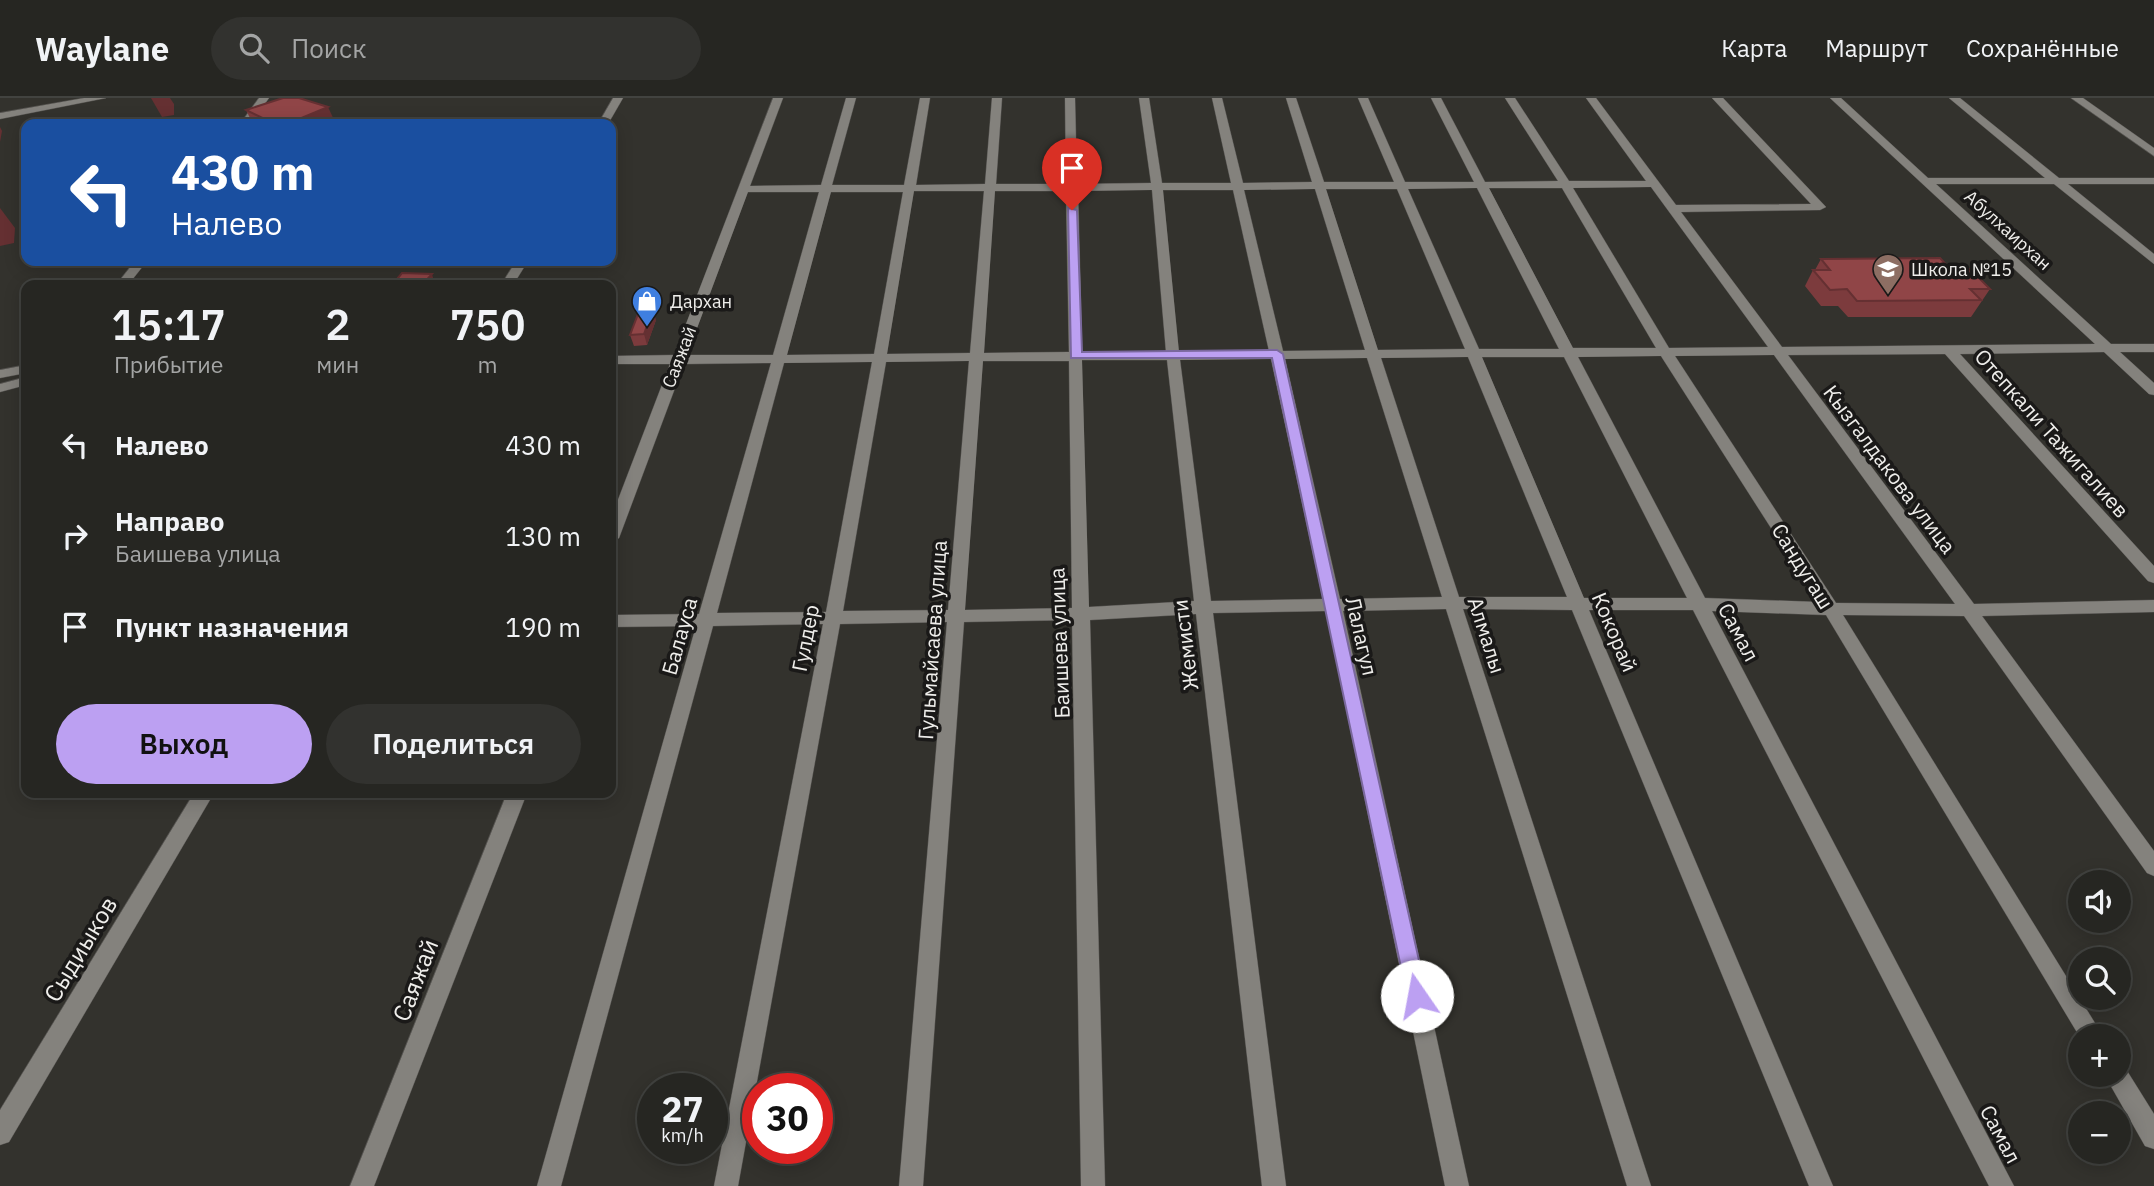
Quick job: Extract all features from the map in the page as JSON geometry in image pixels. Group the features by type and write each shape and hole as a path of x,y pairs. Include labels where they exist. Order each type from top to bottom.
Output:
{"street":[{"path":"0,107 52,98"},
{"path":"0,116 101,98"},
{"path":"249,119 264,98"},
{"path":"606,119 618,98"},
{"name":"Саяжай","path":"616,525 778,98"},
{"name":"Балауса","path":"549,1186 851,98"},
{"name":"Гулдер","path":"726,1186 925,98"},
{"name":"Гульмайсаева улица","path":"911,1186 997,98"},
{"name":"Баишева улица","path":"1070,98 1093,1186"},
{"name":"Жемисти","path":"1144,98 1157,185 1173,355 1274,1186"},
{"name":"Лалагул","path":"1217,98 1277,354 1395,887 1457,1186"},
{"name":"Алмалы","path":"1291,98 1639,1186"},
{"name":"Кокорай","path":"1363,98 1473,352 1821,1186"},
{"name":"Самал","path":"1436,98 2002,1186"},
{"name":"Сандугаш","path":"1510,98 1566,185 1664,350 1830,609 2085,1024"},
{"name":"Кызгалдакова улица","path":"1591,98 1969,610 2154,867"},
{"path":"1671,209 1820,208 1717,98"},
{"name":"Абулхаирхан","path":"1835,98 2154,391"},
{"path":"1954,98 2154,260"},
{"path":"2076,98 2154,153"},
{"path":"1926,181 2154,181"},
{"path":"743,189 1399,183 1652,184"},
{"path":"126,280 137,266"},
{"path":"616,360 2154,348"},
{"name":"Отепкали Тажигалиев","path":"1948,349 2154,577"},
{"path":"0,374 21,370"},
{"path":"0,388 21,382"},
{"path":"616,621 1082,614 1203,607 1453,603 1699,604 1969,610 2154,606"},
{"name":"Сыдиыков","path":"0,1133 201,798"},
{"name":"Саяжай","path":"362,1186 515,798"},
{"path":"2124,1087 2154,1137"}],"building":[{"path":"283,98 299,98 328,107 299,119 265,119 246,110"},
{"path":"1940,258 1950,269 1970,269 1990,289 1970,289 1981,300 1857,301 1847,289 1830,290 1813,270 1830,270 1821,259"},
{"path":"402,273 432,274 427,280 396,280"},
{"path":"640,309 653,309 644,334 630,335"}],"place":[{"name":"Школа №15","path":"1888,296"},
{"name":"Дархан","path":"647,328"}],"route":[{"path":"1072,210 1076,356 1277,354 1417,996"}]}
